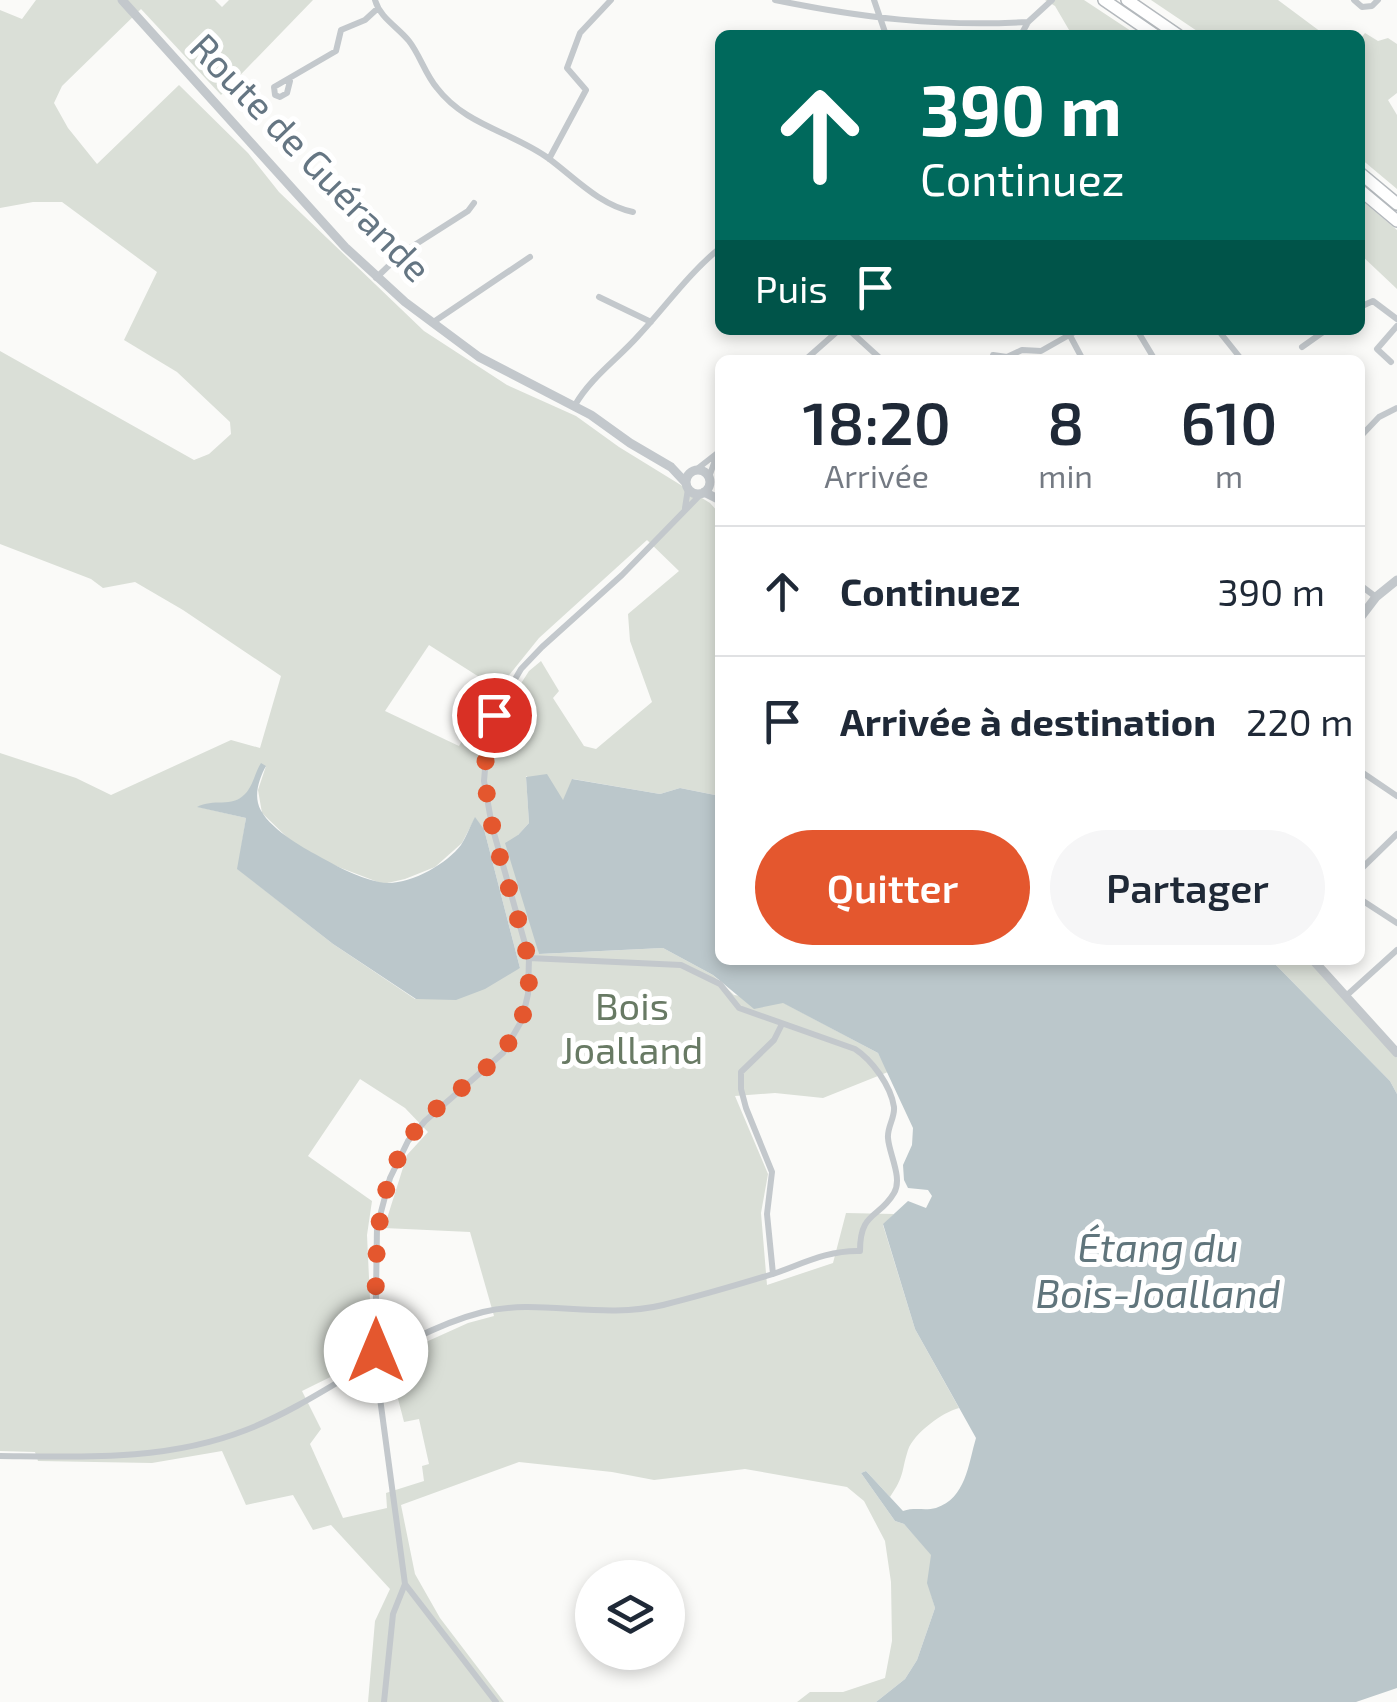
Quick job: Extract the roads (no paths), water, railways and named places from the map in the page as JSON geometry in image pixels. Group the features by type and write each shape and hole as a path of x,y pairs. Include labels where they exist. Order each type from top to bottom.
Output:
{"highway":[{"path":"1104,0 1148,30"},
{"path":"1127,0 1171,30"},
{"path":"1365,176 1397,204"},
{"path":"1365,194 1397,221"}],"street":[{"name":"Route de Guérande","path":"122,0 376,278 432,324 494,365 575,404 671,466 694,470"},
{"path":"549,159 586,90 567,68 580,34 611,0"},
{"path":"775,0 880,20 981,25 1028,22"},
{"path":"874,0 884,30"},
{"path":"1024,30 1052,0"},
{"path":"1354,0 1362,7 1372,6 1378,0"},
{"path":"290,81 336,52 341,30 366,20 376,4 408,40 435,86 458,109 549,159 572,180 632,212"},
{"path":"376,278 402,254 468,211 474,203"},
{"path":"575,404 590,382 715,253"},
{"path":"432,324 530,257"},
{"path":"599,296 650,322"},
{"path":"1365,305 1373,301 1397,323 1377,349 1391,362"},
{"path":"811,355 833,335"},
{"path":"854,335 876,355"},
{"path":"1012,355 1022,350 1041,351 1064,335"},
{"path":"1222,335 1238,355"},
{"path":"1302,347 1319,335"},
{"path":"1365,432 1379,417 1397,408"},
{"path":"682,514 686,486 694,470 715,454"},
{"path":"496,1702 405,1584 374,1361 378,1227 390,1178 408,1141 514,1038 528,994 529,958 486,798 484,760 491,725 506,690 521,670 703,493 715,463"},
{"name":"Route de Guérande","path":"671,466 686,486"},
{"path":"694,470 710,479 715,488"},
{"path":"686,486 694,494 715,495"},
{"path":"1365,602 1397,580"},
{"path":"1365,589 1376,597"},
{"path":"1365,774 1397,796"},
{"path":"1365,865 1397,834"},
{"path":"1365,902 1397,923"},
{"path":"1346,996 1397,950"},
{"path":"0,1456 168,1453 247,1430 374,1361 453,1322 486,1311 638,1310 773,1274 831,1253 860,1252 860,1234 871,1214 896,1190 888,1138 894,1114 892,1102 870,1058 739,1008 720,984 681,964 529,958"},
{"path":"1318,965 1397,1053"},
{"path":"773,1274 766,1214 772,1172 740,1088 741,1072 774,1040 782,1024"},
{"path":"384,1702 392,1614 405,1584"}],"water":[{"path":"261,763 266,766 257,798 266,818 308,850 370,880 401,882 435,867 461,845 475,817 484,829 520,968 485,989 456,1000 416,999 333,944 237,869 246,818 197,807 240,798"},
{"name":"Étang du Bois-Joalland","path":"547,774 563,800 572,779 660,794 680,788 715,795 715,965 1276,965 1390,1081 1397,1094 1397,1688 1356,1702 876,1702 905,1679 917,1660 935,1608 927,1583 931,1555 904,1524 895,1521 861,1473 866,1471 903,1511 936,1508 960,1489 976,1438 915,1329 883,1224 908,1201 926,1208 932,1196 928,1190 908,1188 904,1180 903,1165 912,1145 913,1128 878,1053 783,1003 754,1009 713,975 663,948 539,954 505,843 529,823 526,777"}],"park label":[{"name":"Bois Joalland","path":"632,1029"}]}
